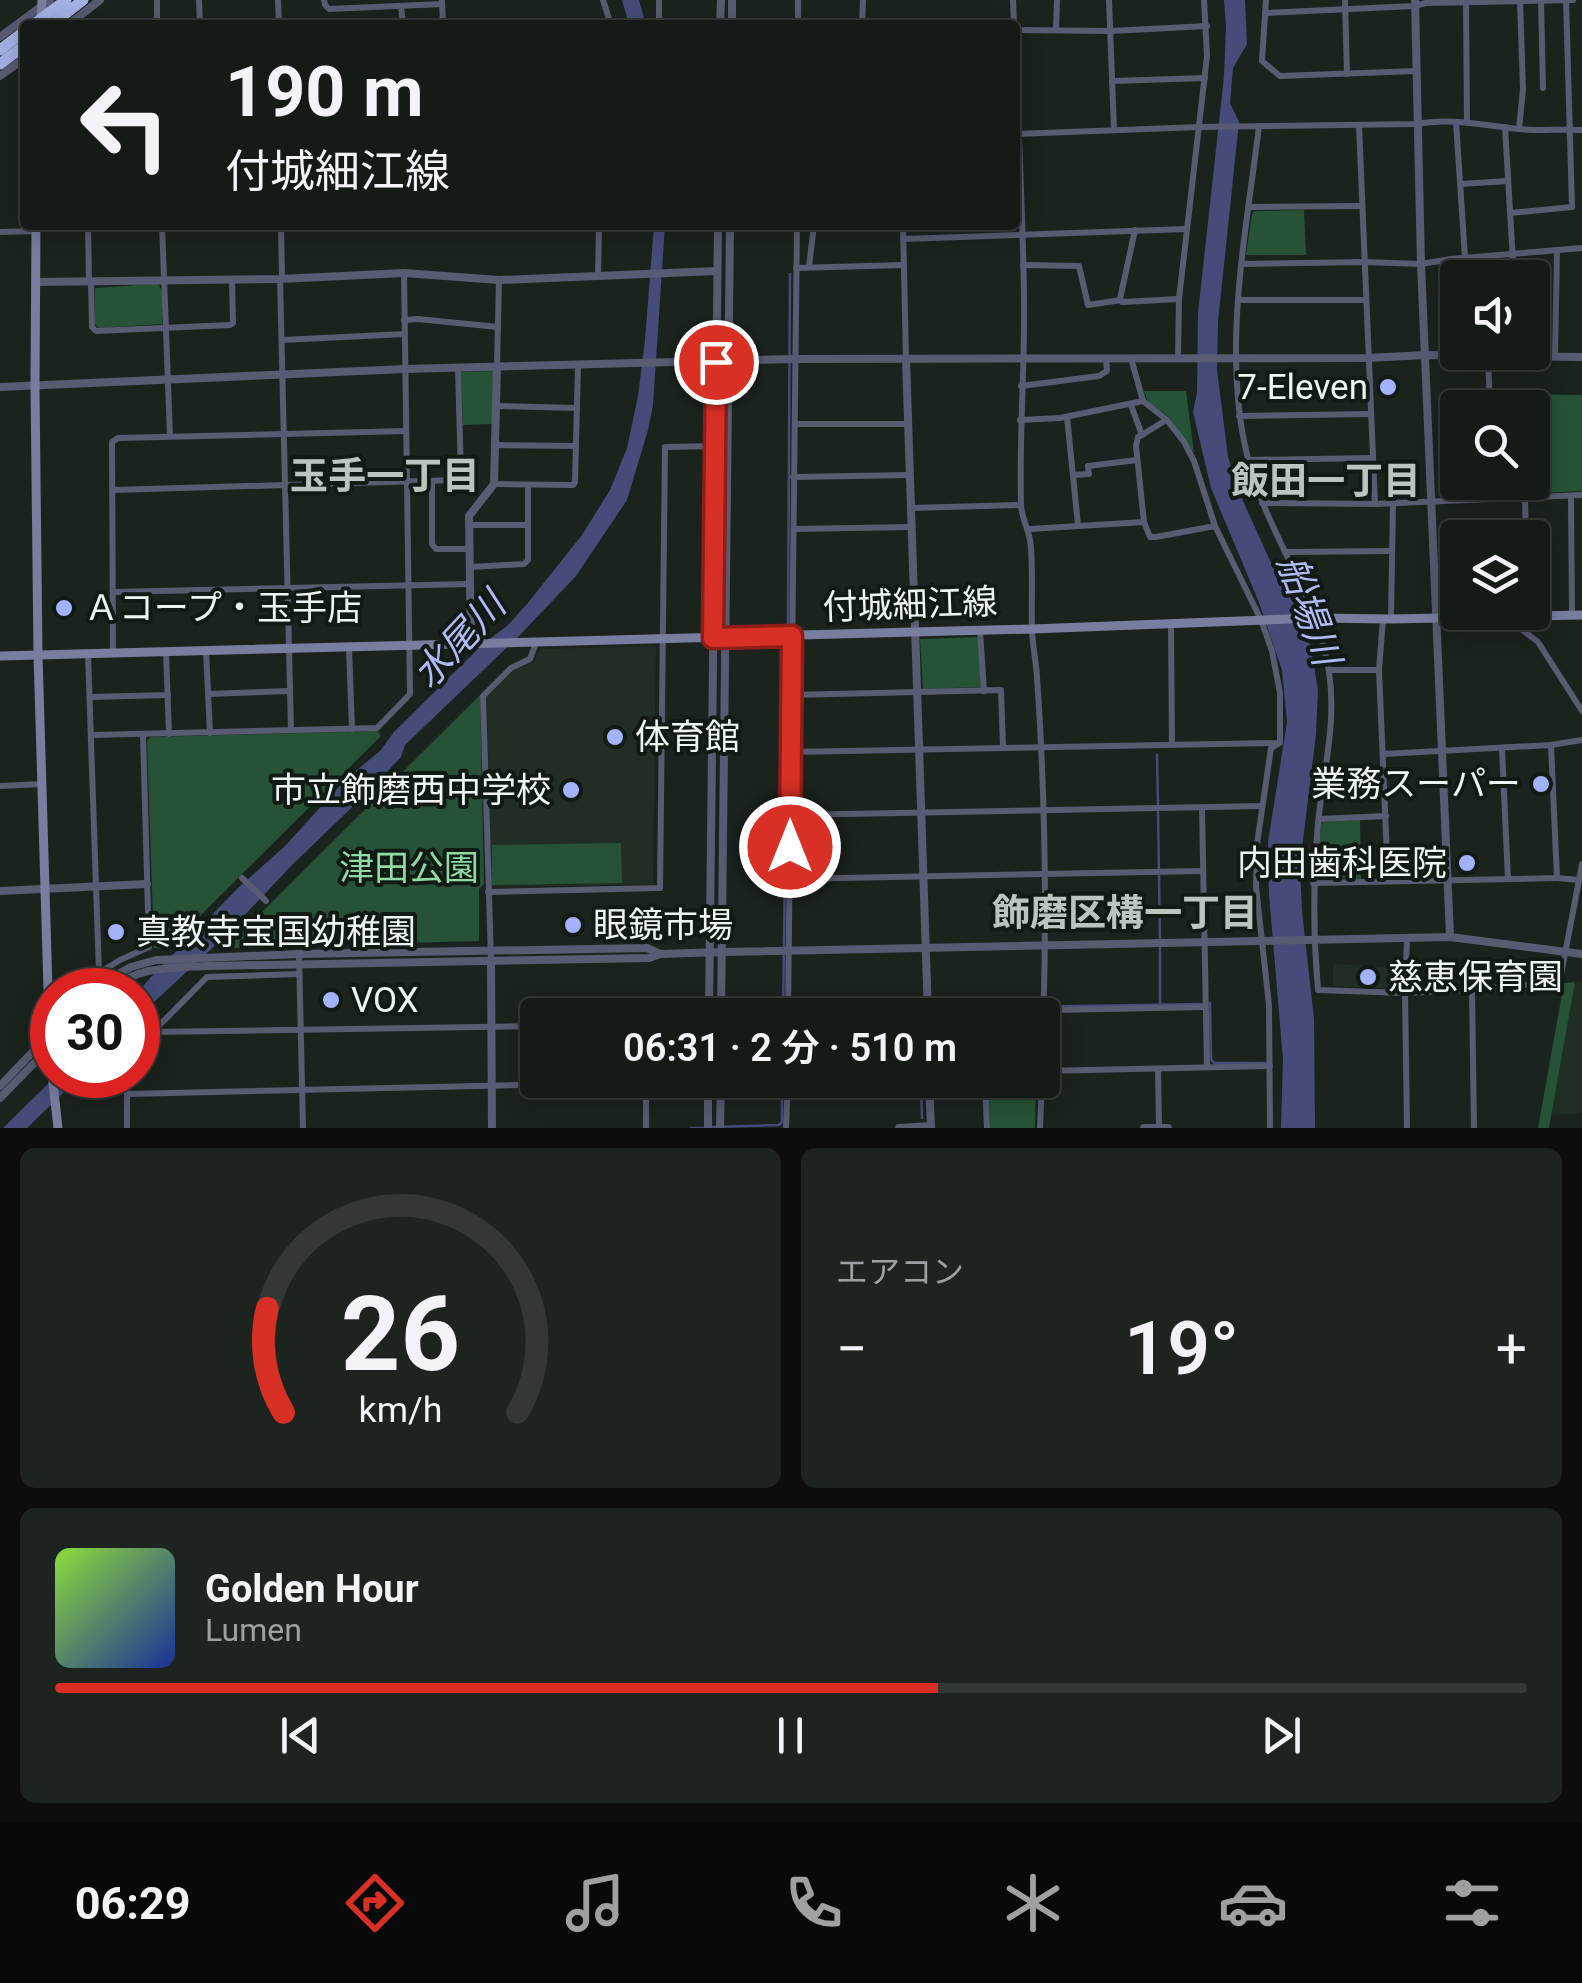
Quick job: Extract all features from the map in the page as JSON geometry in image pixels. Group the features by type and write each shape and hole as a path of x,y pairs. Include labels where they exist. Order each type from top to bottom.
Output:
{"highway":[{"path":"40,20 66,0"},
{"path":"57,20 83,0"},
{"path":"0,50 20,35"},
{"path":"0,64 20,49"}],"main road":[{"path":"36,230 38,655 47,968"},
{"name":"付城細江線","path":"1550,614 1577,615"},
{"name":"付城細江線","path":"0,656 530,644 1311,618 1440,619"},
{"path":"54,1098 57,1123"}],"street":[{"path":"74,20 100,0"},
{"path":"324,0 329,9 442,2"},
{"path":"1056,30 1057,0"},
{"path":"1109,0 1114,130"},
{"path":"1178,357 1179,299 1205,78 1204,0"},
{"path":"1266,0 1262,61 1280,76 1416,72"},
{"path":"1510,213 1572,207 1566,0"},
{"path":"1266,14 1345,5 1574,0"},
{"path":"1466,1 1467,123"},
{"path":"1518,130 1523,89 1520,1"},
{"path":"1541,1 1544,88"},
{"path":"21,20 44,2"},
{"path":"1415,3 1421,264 1450,937"},
{"path":"1345,5 1347,74"},
{"path":"402,6 403,20"},
{"path":"0,37 20,21"},
{"path":"1020,28 1110,31 1207,26"},
{"path":"1112,81 1205,78"},
{"path":"1020,134 1426,122 1518,130 1582,130"},
{"path":"1456,122 1465,258"},
{"path":"1358,125 1375,504"},
{"path":"1255,126 1238,300 1239,416 1262,503 1285,552 1329,670 1329,751 1318,819 1314,883 1318,990 1405,994 1555,982 1561,976 1582,864"},
{"path":"1505,127 1513,260"},
{"path":"1460,184 1508,181"},
{"path":"1020,194 1024,358 1021,505 1023,519 1030,529 1033,578 1032,629 1043,810 1044,998"},
{"path":"1249,207 1362,206"},
{"path":"903,239 1186,229"},
{"path":"88,230 92,327 96,331 230,325 232,280"},
{"path":"162,230 170,436"},
{"path":"281,230 291,730"},
{"path":"598,276 599,230"},
{"path":"709,998 718,230"},
{"path":"721,998 730,230"},
{"path":"788,998 796,230"},
{"path":"809,267 813,230"},
{"path":"903,230 928,998"},
{"path":"960,230 960,236"},
{"path":"1121,300 1135,230"},
{"path":"1242,264 1421,264 1582,248"},
{"path":"1554,358 1558,250"},
{"path":"796,268 904,265"},
{"path":"1023,265 1079,266 1088,305 1179,299"},
{"path":"36,282 404,273 499,280 717,271"},
{"path":"92,735 377,728 410,694 404,273"},
{"path":"471,644 469,516 494,484 499,280"},
{"path":"1238,300 1366,300"},
{"path":"404,320 498,327"},
{"path":"282,340 404,334"},
{"path":"0,388 498,366 795,359 1440,355"},
{"path":"1022,386 1099,376 1107,372 1106,358"},
{"path":"1132,358 1144,401 1167,420 1194,461 1215,526 1262,620 1280,693 1280,743"},
{"path":"1550,358 1582,358"},
{"path":"494,484 573,485 578,366"},
{"path":"113,490 457,480 461,476 458,368"},
{"path":"1020,420 1067,417 1144,401"},
{"path":"1131,405 1142,435"},
{"path":"496,406 577,408"},
{"path":"1239,416 1371,414"},
{"path":"1067,417 1078,526"},
{"path":"1167,420 1138,437 1144,522 1150,537 1215,526"},
{"path":"794,424 908,424"},
{"path":"114,653 112,442 118,438 170,436 406,431"},
{"path":"495,445 576,446"},
{"path":"488,892 660,888 665,447 716,446"},
{"path":"1248,460 1372,458"},
{"path":"1074,475 1088,474 1088,466 1137,460"},
{"path":"793,477 910,475"},
{"path":"432,482 432,544 436,548 470,550"},
{"path":"470,567 524,564 528,560 528,486"},
{"path":"1550,497 1582,495"},
{"path":"1571,496 1577,615"},
{"path":"1262,503 1440,500"},
{"path":"1388,882 1379,670 1387,619 1393,502"},
{"path":"911,508 1021,505"},
{"path":"1030,529 1144,522"},
{"path":"469,525 528,525"},
{"path":"794,529 911,527"},
{"path":"1285,552 1392,551"},
{"path":"114,592 470,584"},
{"path":"1170,622 1172,744"},
{"path":"980,630 984,691"},
{"path":"1522,630 1538,642 1582,711"},
{"path":"492,1128 483,696 511,668 530,659 530,644"},
{"path":"349,648 352,729"},
{"path":"206,651 210,733"},
{"path":"166,652 169,734"},
{"path":"88,654 99,973 149,946 143,734"},
{"path":"1329,670 1379,670"},
{"path":"791,695 1002,690 1003,747"},
{"path":"208,694 290,691"},
{"path":"90,697 168,695"},
{"path":"1384,754 1551,746 1582,740"},
{"path":"790,752 1280,743"},
{"path":"1270,1128 1268,1005 1256,887 1257,844 1272,748 1280,743"},
{"path":"1551,746 1557,878"},
{"path":"1502,749 1508,879"},
{"path":"0,786 42,784"},
{"path":"790,815 1262,806"},
{"path":"1202,808 1207,1067"},
{"path":"1318,819 1386,816"},
{"path":"790,879 1203,871"},
{"path":"242,878 266,902"},
{"path":"1314,883 1579,880"},
{"path":"0,891 147,884"},
{"path":"127,968 156,960 211,956 649,958 660,954 789,950 1450,937 1582,954"},
{"path":"1407,1128 1408,938"},
{"path":"160,969 299,958"},
{"path":"299,958 303,1128"},
{"path":"160,1024 207,977 299,974"},
{"path":"1472,990 1474,1128"},
{"path":"1060,1010 1206,1008"},
{"path":"160,1032 520,1026"},
{"path":"0,1086 30,1059"},
{"path":"0,1098 30,1064"},
{"path":"1060,1071 1270,1066"},
{"path":"1158,1069 1159,1127"},
{"path":"160,1093 520,1085"},
{"path":"127,1098 128,1128"},
{"path":"646,1098 646,1128"},
{"path":"708,1098 708,1128"},
{"path":"720,1098 720,1128"},
{"path":"786,1128 787,1098"},
{"path":"899,1128 931,1127 930,1098"},
{"path":"986,1098 987,1128"},
{"path":"1040,1128 1041,1098"},
{"path":"1144,1128 1168,1128"}],"shaded area":[{"name":"市立飾磨西中学校","path":"656,646 653,884 494,887 487,697 513,671 533,662 541,649"},
{"name":"慈恵保育園","path":"1333,964 1403,968 1402,986 1333,986"},
{"path":"1575,982 1582,982 1582,1113 1551,1115"}],"green space":[{"path":"1304,210 1306,255 1246,255 1255,211"},
{"path":"154,284 162,291 162,324 99,328 95,324 95,288"},
{"path":"493,371 493,424 463,425 461,372"},
{"path":"1144,391 1186,391 1194,453 1168,416 1148,402"},
{"path":"1550,395 1582,395 1582,491 1550,493"},
{"path":"978,637 981,687 923,689 920,639"},
{"name":"津田公園","path":"480,695 484,884 479,889 479,941 228,948 240,934"},
{"name":"津田公園","path":"377,731 381,736 186,930 164,948 154,948 147,741 150,737"},
{"path":"1360,820 1361,879 1317,877 1321,824"},
{"path":"621,843 622,883 492,885 492,845"},
{"path":"1575,982 1549,1128 1538,1128 1564,983"},
{"path":"989,1098 1036,1098 1035,1128 990,1128"}],"water":[{"path":"622,0 639,0 645,20 628,20"},
{"path":"1224,0 1245,0 1247,44 1233,68 1230,103 1239,122 1218,322 1217,370 1228,457 1243,501 1300,618 1311,648 1318,690 1300,865 1314,1019 1315,1128 1281,1128 1283,1060 1268,842 1287,722 1282,670 1258,600 1211,488 1193,412 1197,393 1198,313 1224,76"},
{"path":"654,230 665,230 653,405 627,500 576,576 405,745 401,757 371,789 160,997 160,968 482,645 507,626 582,535 610,490 627,448 638,396"},
{"path":"34,1098 58,1098 27,1128 3,1128"}],"waterway":[{"path":"788,625 790,274"},
{"path":"783,998 788,647"},
{"path":"1157,755 1158,804"},
{"path":"1158,812 1160,939"},
{"path":"1160,947 1160,1004"},
{"path":"1210,1003 1214,1063 1265,1063"},
{"path":"1060,1006 1202,1004"},
{"path":"712,1127 779,1125 782,1098"},
{"path":"921,1098 922,1118"},
{"path":"691,1128 704,1128"}],"place":[{"name":"7-Eleven","path":"1388,387"},
{"name":"Ａコープ・玉手店","path":"64,608"},
{"name":"体育館","path":"615,737"},
{"name":"業務スーパー","path":"1541,784"},
{"name":"市立飾磨西中学校","path":"571,790"},
{"name":"内田歯科医院","path":"1467,863"},
{"name":"眼鏡市場","path":"573,925"},
{"name":"真教寺宝国幼稚園","path":"116,932"},
{"name":"慈恵保育園","path":"1368,977"},
{"name":"VOX","path":"331,1000"}],"district":[{"name":"玉手一丁目","path":"385,476"},
{"name":"飯田一丁目","path":"1326,481"},
{"name":"飾磨区構一丁目","path":"1125,913"}],"route":[{"path":"716,362 713,638 792,636 790,847"}],"water label":[{"name":"船場川","path":"1309,610"},
{"name":"水尾川","path":"459,640"}]}
